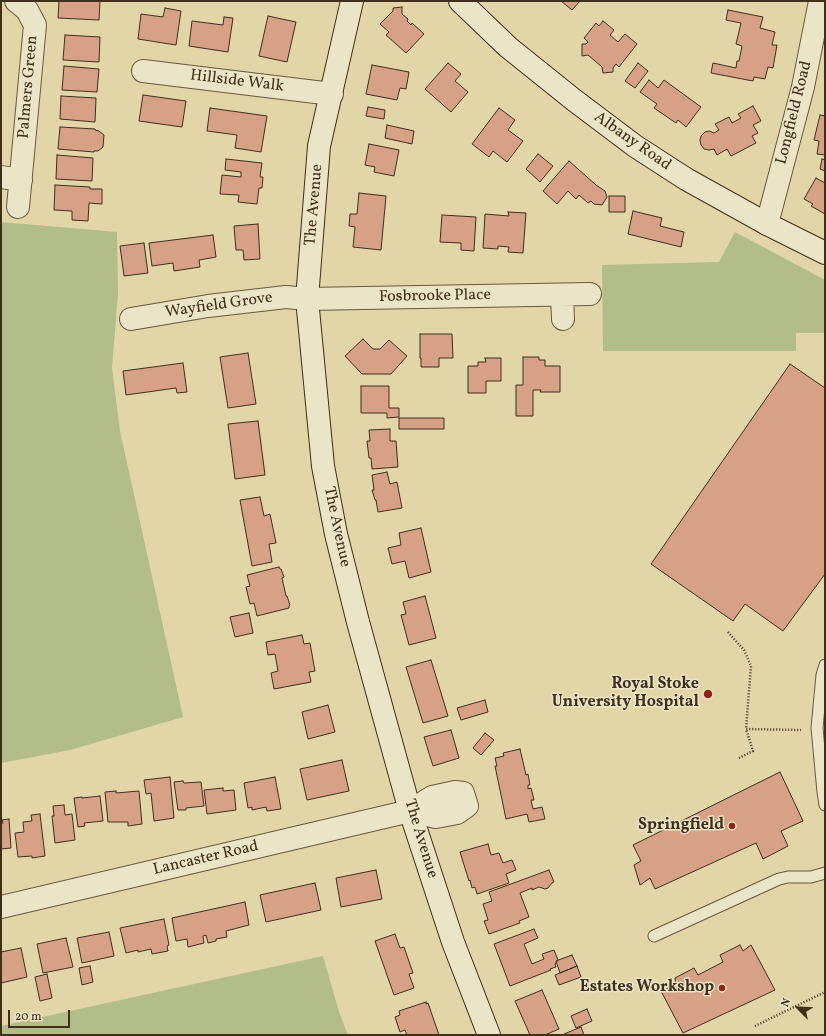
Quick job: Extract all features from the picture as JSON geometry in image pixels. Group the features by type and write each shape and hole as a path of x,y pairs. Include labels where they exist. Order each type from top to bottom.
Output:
{"street":[{"name":"Palmers Green","path":"16,1 27,10 35,25 11,179 18,207"},
{"name":"The Avenue","path":"352,1 319,146 307,299 323,466 336,534 358,622 410,812 453,942 489,1035"},
{"name":"Albany Road","path":"460,1 508,47 574,100 635,146 686,179 825,254"},
{"name":"Longfield Road","path":"767,224 803,86 820,1"},
{"name":"Hillside Walk","path":"143,71 332,94"},
{"name":"Fosbrooke Place","path":"307,299 590,294"},
{"path":"562,295 563,319"},
{"name":"Wayfield Grove","path":"131,319 208,306 286,296 307,299"},
{"name":"Lancaster Road","path":"1,907 410,812"}],"lane":[{"path":"825,665 822,676 817,728 825,805"},
{"path":"654,936 779,880 788,877 811,877 825,873"}],"path":[{"path":"728,632 744,650 750,666 746,729 754,751 740,758"},
{"path":"746,729 806,730"},
{"path":"754,1026 825,992"}],"green space":[{"path":"1,222 117,232 118,294 112,368 120,431 183,717 70,750 1,763"},
{"path":"735,232 825,280 825,333 796,333 796,351 603,351 602,265 719,262"},
{"path":"323,956 339,1012 348,1035 1,1035 1,1026"}],"building":[{"path":"59,1 100,1 99,20 58,18"},
{"path":"561,1 580,1 572,10"},
{"path":"402,7 402,14 408,19 407,21 411,25 412,23 424,34 406,53 386,35 389,32 380,24 393,11 393,8"},
{"path":"165,8 181,11 176,45 138,39 141,14 163,17"},
{"path":"728,10 763,17 760,28 775,32 772,45 777,45 773,68 768,67 765,79 754,77 753,81 711,73 713,63 736,68 737,61 739,61 742,46 736,44 741,23 726,20"},
{"path":"268,16 296,22 287,62 259,56"},
{"path":"224,17 233,18 228,52 189,46 192,21 223,25"},
{"path":"603,21 614,30 610,35 618,42 625,34 637,44 619,67 616,64 613,68 613,72 603,73 602,67 588,55 582,56 582,44 586,44 588,42 584,38 596,23 599,26"},
{"path":"65,35 100,37 99,62 63,60"},
{"path":"448,63 461,74 455,81 468,92 451,112 425,89"},
{"path":"638,63 648,71 635,88 625,81"},
{"path":"372,65 409,72 406,89 400,88 397,100 366,94"},
{"path":"64,66 99,69 97,92 62,90"},
{"path":"649,80 658,88 664,80 701,107 686,127 678,120 676,123 654,108 657,104 640,92"},
{"path":"143,95 186,101 182,127 139,121"},
{"path":"61,96 96,98 95,122 60,119"},
{"path":"753,106 761,121 753,125 758,133 752,136 756,143 731,156 727,149 717,155 714,149 704,149 700,140 701,136 705,132 709,131 714,133 719,130 715,124 729,117 732,123 741,118 738,114"},
{"path":"368,107 385,110 384,119 366,116"},
{"path":"210,108 267,116 261,152 235,148 237,135 207,131"},
{"path":"499,108 515,120 508,130 523,141 507,162 493,151 489,157 472,144"},
{"path":"820,115 825,116 825,155 817,154 819,141 814,140"},
{"path":"387,125 414,131 412,144 385,138"},
{"path":"60,127 95,129 104,135 103,147 94,152 58,149"},
{"path":"369,144 399,150 394,176 374,172 375,167 365,165"},
{"path":"538,154 553,166 540,182 526,169"},
{"path":"57,155 93,158 92,181 56,179"},
{"path":"226,159 262,163 260,177 263,177 262,188 259,188 257,204 238,202 239,195 220,194 222,175 241,177 241,172 225,170"},
{"path":"822,159 825,160 825,171 820,169"},
{"path":"569,161 605,191 607,197 602,205 594,204 591,201 588,203 579,195 576,199 568,191 557,204 543,191"},
{"path":"816,178 825,183 825,214 811,206 813,204 804,199"},
{"path":"55,185 102,189 102,204 89,203 88,221 72,220 72,211 54,210"},
{"path":"359,193 386,196 381,250 353,247 355,227 349,226 350,214 357,214"},
{"path":"609,196 625,196 625,212 609,212"},
{"path":"633,211 662,218 660,226 684,232 681,247 628,234"},
{"path":"508,212 526,213 523,253 508,252 509,247 498,246 498,249 483,248 485,214 509,216"},
{"path":"442,215 476,217 474,251 461,250 461,243 440,242"},
{"path":"258,224 260,259 244,260 243,250 236,250 234,226"},
{"path":"213,235 216,257 199,260 200,267 174,271 173,263 152,266 149,243"},
{"path":"144,243 148,273 124,276 120,246"},
{"path":"420,334 452,334 453,358 439,358 439,367 421,367"},
{"path":"363,339 373,349 380,349 389,340 407,356 391,374 362,374 345,356"},
{"path":"248,353 256,404 228,408 220,357"},
{"path":"523,357 539,357 539,360 545,360 545,366 560,366 560,392 540,392 541,390 533,390 533,416 516,416 516,385 523,385"},
{"path":"485,358 501,358 501,381 486,381 486,393 468,393 468,366 478,366 478,362 486,362"},
{"path":"183,363 187,392 177,393 176,388 126,395 123,371"},
{"path":"790,364 825,388 825,574 783,631 745,604 733,621 651,564"},
{"path":"361,386 389,386 389,408 399,408 399,417 387,418 387,413 361,413"},
{"path":"399,418 444,418 444,429 399,429"},
{"path":"258,421 265,475 235,479 228,424"},
{"path":"390,429 390,441 396,441 398,467 372,469 367,441 370,441 369,430"},
{"path":"387,472 390,484 397,482 402,508 378,512 376,500 372,490 374,490 372,475"},
{"path":"260,497 264,516 270,514 276,543 269,544 272,562 252,566 240,500"},
{"path":"421,528 431,572 409,578 405,561 392,564 388,548 401,545 399,533"},
{"path":"279,567 284,577 282,578 286,596 290,605 289,608 257,616 254,603 250,604 246,587 250,586 247,575"},
{"path":"425,596 436,638 409,645 401,615 406,614 403,602"},
{"path":"249,613 253,633 235,637 230,617"},
{"path":"302,635 304,644 310,643 315,671 309,672 311,682 274,689 271,673 278,671 275,654 268,655 266,642"},
{"path":"431,660 448,716 423,723 406,667"},
{"path":"485,700 488,712 461,720 457,708"},
{"path":"328,705 335,732 308,739 302,712"},
{"path":"451,730 459,758 433,766 424,737"},
{"path":"485,733 494,740 481,755 473,748"},
{"path":"520,749 526,775 528,774 530,785 528,785 528,789 531,788 534,800 531,800 533,809 542,807 545,819 529,822 527,814 506,819 495,766 497,766 495,758 504,756 503,753"},
{"path":"342,760 349,791 307,800 300,769"},
{"name":"Springfield","path":"780,772 803,821 781,831 788,846 763,859 756,843 655,889 650,878 640,885 634,865 641,861 633,845"},
{"path":"170,777 174,818 154,821 151,793 146,794 144,780"},
{"path":"275,777 281,809 267,811 266,807 252,810 252,807 248,808 244,783"},
{"path":"183,781 184,783 201,782 204,806 186,808 186,810 178,810 174,782"},
{"path":"223,788 223,791 234,790 236,810 207,814 204,790"},
{"path":"116,791 116,793 139,791 142,824 128,826 128,822 108,822 105,792"},
{"path":"100,796 103,821 84,823 85,826 78,827 74,798"},
{"path":"64,805 65,815 72,814 75,840 55,843 52,816 54,816 53,806"},
{"path":"40,814 45,856 32,858 32,856 18,857 15,833 24,832 23,822 32,821 31,815"},
{"path":"9,819 11,848 1,849 2,820"},
{"path":"488,844 491,855 499,853 503,863 512,860 516,870 506,874 509,883 477,894 475,887 472,888 470,880 469,881 460,852"},
{"path":"376,870 382,899 341,907 336,878"},
{"path":"549,870 554,882 548,888 545,889 539,887 532,890 532,888 520,893 529,917 519,921 520,923 489,934 484,921 488,920 483,904 492,901 489,892"},
{"path":"315,883 321,910 266,922 260,895"},
{"path":"245,902 249,925 226,931 227,937 216,939 216,941 208,943 206,935 203,936 204,943 188,947 187,939 176,941 172,918"},
{"path":"164,919 169,945 167,946 168,951 152,954 151,949 126,953 120,928"},
{"path":"534,929 538,938 524,944 532,964 544,959 542,954 554,950 558,960 555,964 556,967 510,986 494,944"},
{"path":"109,932 114,956 82,963 77,938"},
{"path":"395,934 400,948 404,947 413,973 409,974 414,988 394,995 375,941"},
{"path":"66,938 73,967 43,973 37,944"},
{"name":"Estates Workshop","path":"740,945 743,951 751,945 775,990 683,1033 661,991 676,985 675,978 694,968 698,975 723,962 720,955"},
{"path":"21,948 27,977 1,983 1,952"},
{"path":"572,955 577,966 560,973 556,961"},
{"path":"90,966 93,982 82,985 79,968"},
{"path":"577,966 581,977 559,985 555,975"},
{"path":"47,974 52,998 40,1001 35,977"},
{"path":"542,990 559,1029 545,1035 530,1035 515,1001"},
{"path":"426,1002 426,1004 428,1003 439,1035 407,1035 405,1030 400,1032 395,1017 400,1015 399,1011"},
{"path":"587,1009 592,1021 576,1028 571,1016"},
{"path":"581,1027 584,1035 564,1034"}],"place":[{"name":"Royal Stoke University Hospital","path":"708,694"},
{"name":"Springfield","path":"732,826"},
{"name":"Estates Workshop","path":"722,988"}]}
